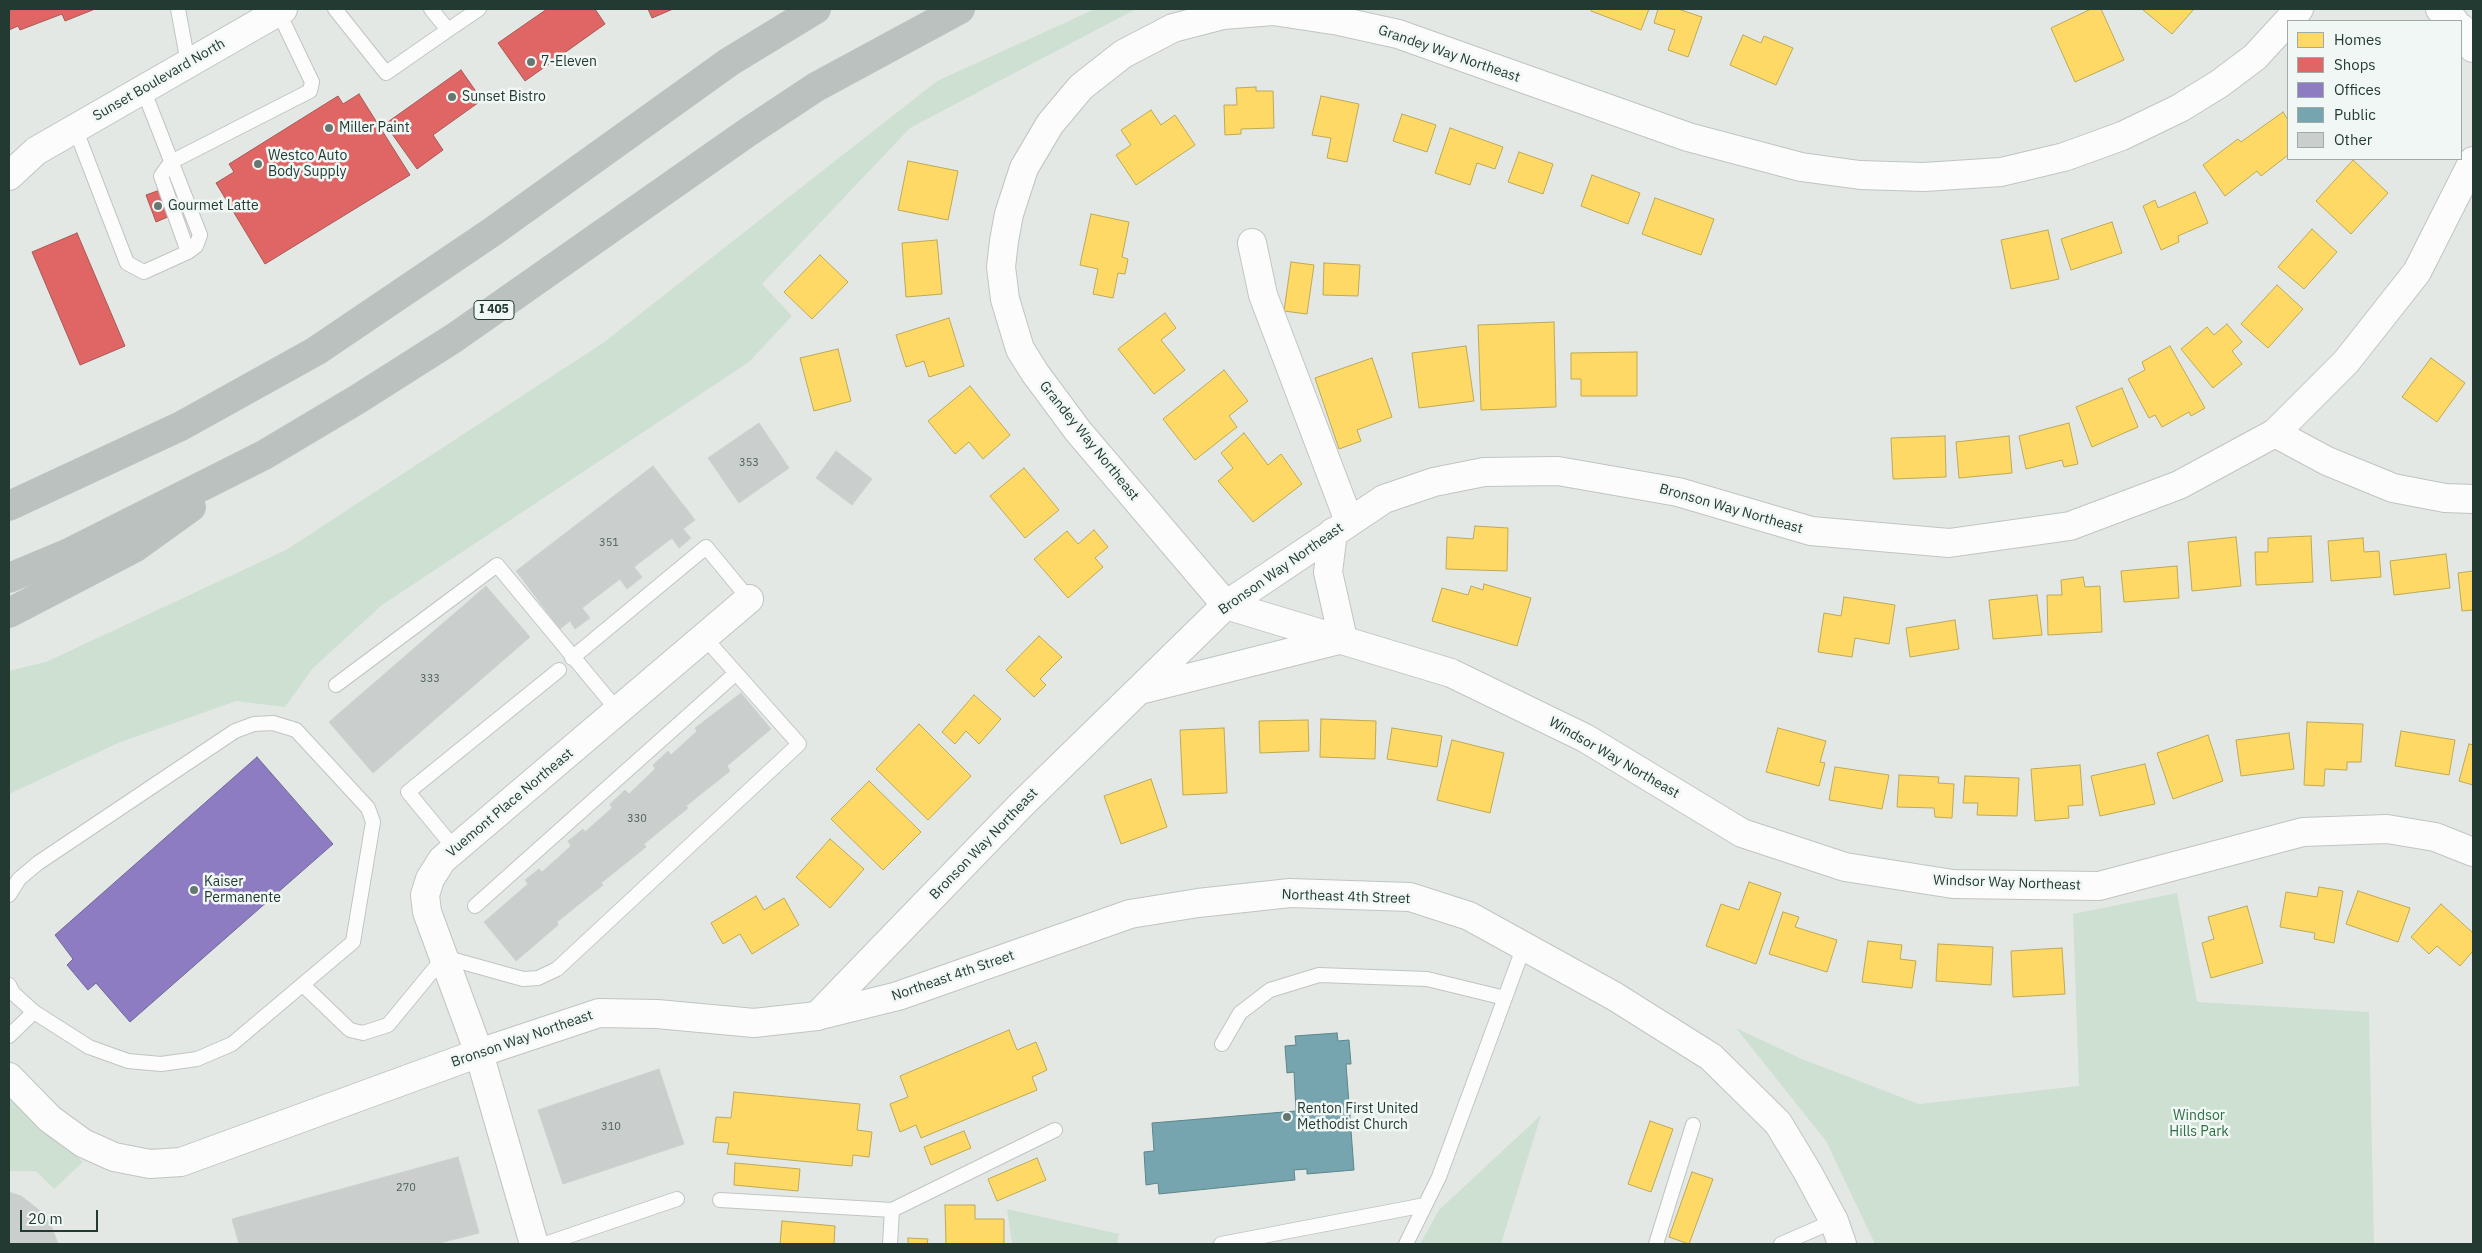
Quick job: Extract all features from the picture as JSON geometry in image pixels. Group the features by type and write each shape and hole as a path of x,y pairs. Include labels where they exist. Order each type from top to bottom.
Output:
{"highway":[{"path":"9,506 181,426 316,350 492,232 729,62 816,9"},
{"name":"I 405","path":"9,578 79,548 264,455 358,399 454,338 748,132 816,87 960,9"},
{"path":"9,613 134,548 264,455"}],"street":[{"name":"Grandey Way Northeast","path":"2289,20 2299,9"},
{"path":"2440,9 2453,20"},
{"name":"Sunset Boulevard North","path":"9,176 36,151 280,10"},
{"name":"Grandey Way Northeast","path":"1226,605 1078,431 1035,374 1020,348 1005,299 1001,267 1004,241 1009,214 1024,168 1050,124 1074,95 1123,54 1173,28 1223,15 1273,11 1339,21 1398,34 1688,138 1802,167 1860,175 1924,177 2001,172 2064,157 2122,136 2180,108 2219,84 2255,57 2287,22"},
{"path":"2462,30 2473,48"},
{"name":"Sunset Boulevard North","path":"9,156 36,151"},
{"name":"Bronson Way Northeast","path":"9,1077 50,1119 83,1143 114,1158 158,1164 181,1162 479,1053 599,1013 657,1014 754,1023 817,1016 1022,804 1226,605 1384,499 1434,482 1484,472 1558,471 1678,492 1811,531 1948,543 2070,526 2179,484 2275,434 2346,362 2417,272 2473,161"},
{"path":"1138,691 1344,639 1328,572 1341,527 1263,295 1252,243"},
{"path":"2275,434 2327,461 2393,488 2446,498 2473,499"},
{"name":"Vuemont Place Northeast","path":"534,1244 479,1053 427,912 425,895 430,879 442,860 749,599"},
{"name":"Windsor Way Northeast","path":"1226,605 1344,639 1450,673 1585,738 1742,833 1845,867 1953,884 2099,886 2303,832 2387,829 2435,837 2473,852"},
{"name":"Northeast 4th Street","path":"817,1016 898,996 1130,914 1198,902 1290,893 1410,897 1469,916 1614,996 1711,1057 1778,1123 1808,1171 1838,1233"}],"lane":[{"path":"178,9 188,64"},
{"path":"335,9 386,73 479,9"},
{"path":"431,9 448,30"},
{"path":"171,162 310,91 312,82 280,10"},
{"path":"75,128 127,263 144,272 188,252 196,246 200,235 143,89"},
{"path":"572,658 706,547 749,599"},
{"path":"336,685 497,565 572,658 618,711"},
{"path":"302,985 350,1030 363,1033 388,1024 444,957 524,979 538,978 557,969 799,744 704,638"},
{"path":"455,849 408,792 559,670"},
{"path":"475,906 736,673"},
{"path":"9,895 19,879 38,863 235,731 254,724 273,723 296,730 368,808 373,822 353,942 232,1044 197,1059 161,1064 128,1061 89,1048 34,1012 13,993 9,985"},
{"path":"1406,1244 1439,1177 1524,946"},
{"path":"1222,1044 1240,1013 1270,990 1319,975 1427,979 1505,998"},
{"path":"9,1036 34,1012"},
{"path":"1656,1244 1693,1125"},
{"path":"720,1200 892,1210 1055,1130"},
{"path":"545,1244 677,1198"},
{"path":"1221,1244 1426,1205"},
{"path":"890,1244 892,1210"},
{"path":"1781,1244 1838,1233"}],"green space":[{"path":"1095,9 1136,9 910,128 762,284 792,316 749,362 382,605 313,668 285,707 236,701 118,743 9,794 9,671 46,662 286,550 603,343 937,81"},
{"name":"Windsor Hills Park","path":"2177,893 2197,1002 2369,1012 2374,1244 1875,1244 1826,1141 1736,1028 1802,1059 1919,1104 2079,1086 2073,914"},
{"path":"9,1093 83,1162 54,1189 36,1171 9,1171"},
{"path":"1541,1115 1501,1244 1420,1244 1439,1210"},
{"path":"1007,1209 1119,1234 1117,1244 1012,1244"}],"building: Homes":[{"path":"1591,9 1649,9 1641,30 1591,11"},
{"path":"1658,9 1678,9 1702,17 1688,57 1668,50 1675,30 1654,23"},
{"path":"2091,9 2101,9 2124,60 2075,82 2051,28"},
{"path":"2142,9 2194,9 2172,34"},
{"path":"1743,35 1761,43 1764,36 1793,48 1776,85 1730,65"},
{"path":"1256,87 1256,91 1273,91 1274,128 1241,129 1241,134 1225,135 1224,105 1237,105 1236,88"},
{"path":"1321,96 1359,104 1347,162 1327,158 1331,138 1312,135"},
{"path":"1151,110 1161,125 1175,115 1195,145 1136,185 1116,155 1131,145 1121,130"},
{"path":"2283,112 2287,118 2287,156 2261,176 2257,171 2225,196 2203,165 2238,139 2241,142"},
{"path":"1402,114 1436,125 1427,152 1393,141"},
{"path":"1450,128 1503,147 1495,169 1477,163 1470,185 1435,173"},
{"path":"1519,152 1553,164 1543,194 1508,182"},
{"path":"2353,160 2388,193 2351,234 2316,201"},
{"path":"908,161 958,171 948,220 898,210"},
{"path":"1592,175 1640,193 1628,224 1581,206"},
{"path":"2195,192 2208,223 2178,236 2179,242 2161,250 2143,206 2155,200 2158,208"},
{"path":"1655,198 1714,219 1701,255 1642,234"},
{"path":"1091,214 1129,222 1122,257 1128,259 1125,274 1118,273 1113,298 1093,294 1098,269 1080,265"},
{"path":"2112,222 2122,253 2071,270 2061,239"},
{"path":"2312,229 2337,252 2304,289 2278,267"},
{"path":"2048,230 2059,279 2011,289 2001,240"},
{"path":"937,240 942,294 906,297 902,243"},
{"path":"820,255 848,282 812,319 784,292"},
{"path":"1291,262 1314,265 1307,314 1284,311"},
{"path":"1324,263 1360,265 1358,296 1323,295"},
{"path":"2277,285 2303,309 2268,348 2241,324"},
{"path":"1165,313 1176,328 1161,340 1185,370 1154,394 1118,349"},
{"path":"949,318 964,366 929,377 924,361 906,367 896,335"},
{"path":"1554,322 1556,407 1481,410 1478,325"},
{"path":"2227,324 2242,342 2232,351 2242,364 2213,388 2181,349 2207,327 2214,335"},
{"path":"1466,346 1474,401 1419,408 1412,353"},
{"path":"2170,346 2205,408 2191,416 2189,412 2162,427 2155,415 2149,418 2128,379 2145,370 2142,362"},
{"path":"838,349 851,401 814,411 800,358"},
{"path":"1637,352 1637,396 1581,396 1581,379 1571,379 1571,353"},
{"path":"1372,358 1392,417 1357,430 1361,441 1339,449 1315,378"},
{"path":"2431,358 2465,383 2437,422 2402,397"},
{"path":"1224,370 1248,401 1229,416 1237,427 1195,460 1163,419"},
{"path":"970,386 1010,435 983,459 969,442 955,454 928,421"},
{"path":"2122,388 2138,427 2092,447 2076,407"},
{"path":"2069,423 2078,464 2064,467 2062,460 2026,469 2019,436"},
{"path":"1244,433 1268,465 1281,454 1302,484 1253,522 1218,481 1233,468 1221,453"},
{"path":"1945,436 1946,477 1893,479 1891,438"},
{"path":"2009,436 2012,473 1959,478 1956,442"},
{"path":"1024,468 1059,510 1025,538 990,496"},
{"path":"1475,526 1508,528 1507,571 1446,569 1447,537 1473,539"},
{"path":"1094,530 1108,547 1095,558 1103,567 1068,598 1034,559 1067,531 1078,544"},
{"path":"2311,536 2313,582 2256,585 2255,552 2268,552 2268,538"},
{"path":"2236,537 2241,586 2192,591 2188,542"},
{"path":"2363,538 2364,552 2379,551 2381,577 2331,581 2328,541"},
{"path":"2446,554 2450,588 2394,595 2390,561"},
{"path":"2177,566 2179,598 2124,602 2121,571"},
{"path":"2473,571 2473,610 2462,611 2458,573"},
{"path":"2083,577 2085,587 2100,586 2102,632 2048,635 2047,595 2062,595 2061,580"},
{"path":"1484,584 1531,598 1517,646 1432,621 1442,588 1468,595 1471,586 1483,590"},
{"path":"2037,595 2042,635 1993,639 1989,600"},
{"path":"1844,597 1895,605 1889,644 1855,638 1852,657 1818,652 1824,613 1841,616"},
{"path":"1955,620 1959,649 1910,657 1906,628"},
{"path":"1039,636 1062,657 1040,679 1046,685 1034,697 1006,670"},
{"path":"974,695 1001,719 979,744 966,731 955,744 942,732"},
{"path":"1321,719 1376,721 1375,759 1320,757"},
{"path":"1308,720 1309,751 1260,753 1259,721"},
{"path":"2307,722 2363,724 2361,762 2347,762 2347,770 2325,769 2324,786 2304,785"},
{"path":"919,724 971,776 928,820 876,769"},
{"path":"1224,728 1227,793 1183,795 1180,730"},
{"path":"1392,728 1442,736 1437,767 1387,759"},
{"path":"1778,728 1826,741 1820,762 1825,763 1819,786 1766,772"},
{"path":"2401,731 2455,740 2449,775 2395,766"},
{"path":"2289,733 2294,769 2241,776 2236,740"},
{"path":"2208,735 2223,781 2173,799 2157,753"},
{"path":"1452,740 1504,753 1490,813 1437,800"},
{"path":"2469,744 2473,745 2473,785 2459,781"},
{"path":"2145,764 2155,804 2100,816 2091,776"},
{"path":"2080,765 2083,805 2068,806 2069,818 2035,821 2031,769"},
{"path":"1835,767 1889,775 1882,809 1829,800"},
{"path":"1899,775 1939,777 1938,783 1954,784 1952,818 1935,817 1934,808 1897,807"},
{"path":"1965,776 2019,778 2017,816 1977,815 1978,803 1963,803"},
{"path":"1151,779 1167,827 1121,844 1104,796"},
{"path":"869,781 921,832 883,870 831,819"},
{"path":"830,839 864,869 830,908 796,877"},
{"path":"1749,882 1781,893 1756,964 1706,946 1721,904 1739,910"},
{"path":"2319,887 2343,891 2334,943 2314,939 2315,933 2280,927 2286,892 2317,897"},
{"path":"2358,891 2410,908 2398,942 2346,924"},
{"path":"756,896 764,910 784,898 799,925 752,954 740,934 723,944 711,923"},
{"path":"2441,904 2473,933 2473,951 2460,966 2437,946 2429,954 2411,937"},
{"path":"2247,906 2263,963 2211,978 2202,943 2214,939 2208,917"},
{"path":"1783,912 1799,917 1795,927 1837,940 1827,972 1769,954"},
{"path":"1868,941 1902,945 1900,959 1916,961 1912,988 1862,982"},
{"path":"1938,944 1993,947 1991,985 1936,981"},
{"path":"2062,948 2065,994 2013,997 2011,951"},
{"path":"1009,1030 1017,1050 1036,1042 1047,1070 1032,1077 1037,1090 921,1138 916,1125 900,1132 890,1104 908,1097 900,1076"},
{"path":"734,1092 860,1104 857,1130 872,1132 869,1157 853,1155 852,1166 727,1154 729,1143 713,1142 716,1117 731,1118"},
{"path":"1650,1121 1673,1129 1651,1192 1628,1184"},
{"path":"964,1131 971,1148 931,1165 924,1147"},
{"path":"1037,1158 1046,1180 997,1201 988,1179"},
{"path":"735,1163 800,1169 798,1191 734,1185"},
{"path":"1692,1172 1713,1179 1689,1244 1669,1237"},
{"path":"945,1205 975,1205 975,1219 1004,1219 1004,1244 946,1244"},
{"path":"782,1221 835,1226 834,1244 780,1244"},
{"path":"908,1238 928,1239 927,1244 908,1244"}],"building: Shops":[{"path":"9,9 95,9 65,21 62,14 20,30 18,26 9,30"},
{"name":"7-Eleven","path":"547,9 595,9 605,24 525,81 498,43"},
{"path":"648,9 673,9 652,18"},
{"path":"461,70 482,100 433,135 443,150 417,169 385,124"},
{"path":"359,94 410,175 265,264 216,183 234,172 229,164 338,96 343,104"},
{"name":"Gourmet Latte","path":"160,190 170,216 156,222 146,195"},
{"path":"77,233 125,346 80,365 32,252"}],"building: Offices":[{"name":"Kaiser Permanente","path":"257,757 333,844 130,1022 96,983 88,990 67,965 73,959 55,935"}],"building: Public":[{"name":"Renton First United Methodist Church","path":"1337,1033 1338,1041 1349,1040 1351,1064 1346,1064 1354,1170 1307,1174 1307,1169 1294,1170 1295,1180 1159,1194 1158,1183 1146,1185 1144,1152 1154,1151 1152,1123 1296,1111 1294,1072 1287,1073 1285,1046 1296,1045 1295,1036"}],"building: Other":[{"path":"759,423 789,468 739,503 708,458"},
{"path":"836,451 872,479 852,505 816,478"},
{"path":"653,466 695,520 683,529 691,538 679,548 672,538 634,567 642,577 627,589 620,579 582,608 590,618 575,629 570,621 560,629 516,571"},
{"path":"486,586 530,637 373,773 329,722"},
{"path":"741,693 771,729 727,766 730,771 686,806 688,808 644,844 646,847 601,883 603,885 557,922 558,925 516,961 484,922 528,884 525,880 539,869 542,872 571,846 568,841 583,829 585,832 612,808 610,804 625,790 629,794 655,769 653,765 668,751 671,755 697,731 695,728"},
{"path":"659,1069 684,1144 563,1184 538,1110"},
{"path":"458,1157 479,1233 436,1244 239,1244 232,1219"},
{"path":"9,1192 21,1196 43,1213 52,1228 58,1244 9,1244"}],"place":[{"name":"7-Eleven","path":"531,62"},
{"name":"Sunset Bistro","path":"452,97"},
{"name":"Miller Paint","path":"329,128"},
{"name":"Westco Auto Body Supply","path":"258,164"},
{"name":"Gourmet Latte","path":"158,206"},
{"name":"Kaiser Permanente","path":"194,890"},
{"name":"Renton First United Methodist Church","path":"1287,1117"}]}
